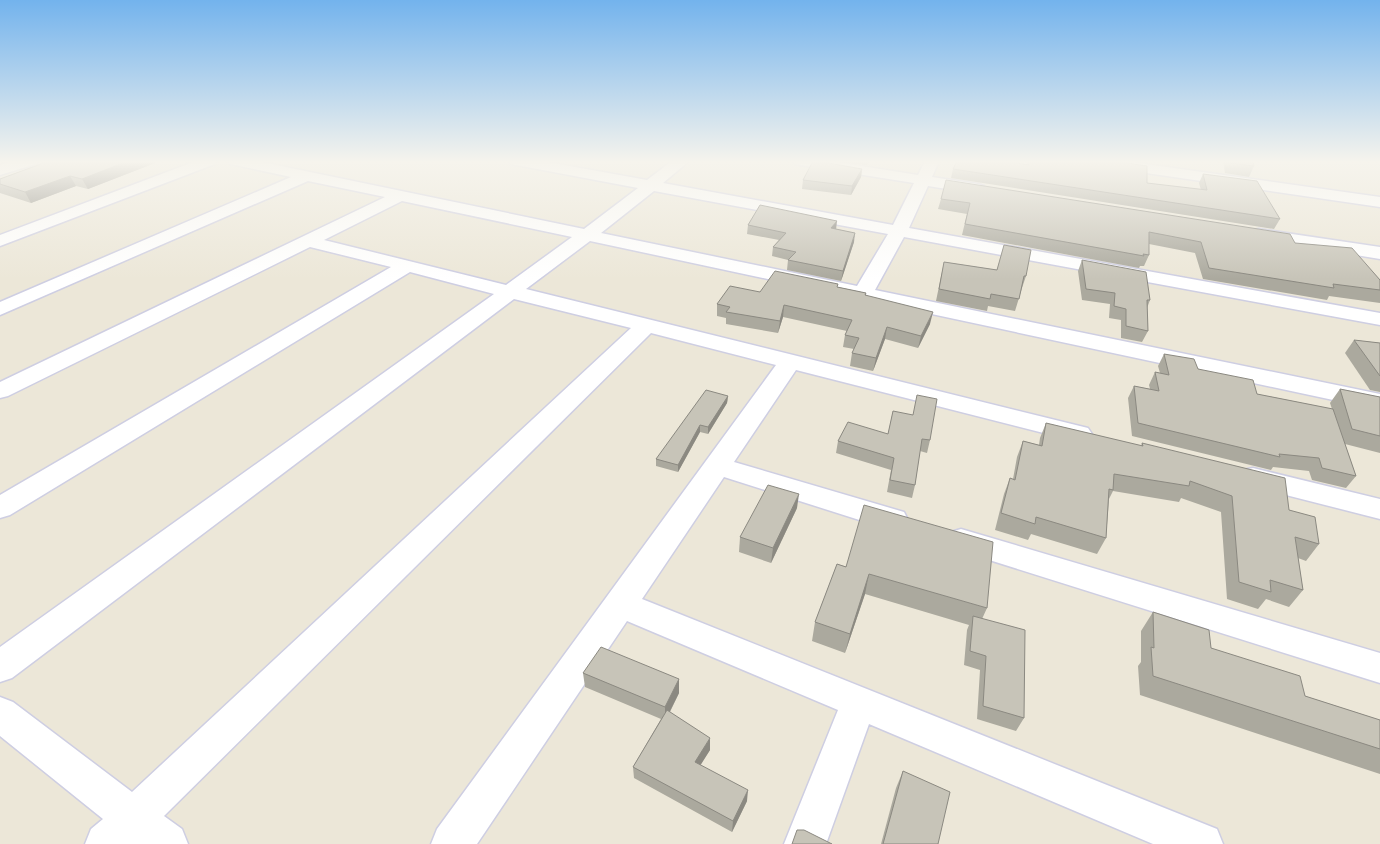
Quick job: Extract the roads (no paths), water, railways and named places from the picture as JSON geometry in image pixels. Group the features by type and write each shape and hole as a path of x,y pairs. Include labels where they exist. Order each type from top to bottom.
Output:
{"street":[{"path":"0,241 107,200"},
{"path":"0,309 251,200"},
{"path":"0,391 391,200"},
{"path":"421,200 1380,402"},
{"path":"0,667 632,200"},
{"path":"730,200 1380,319"},
{"path":"863,293 899,231 913,200"},
{"path":"1244,232 1380,253"},
{"path":"308,241 1098,439"},
{"path":"0,508 407,266"},
{"path":"106,844 646,326"},
{"path":"452,844 790,362"},
{"path":"718,466 1380,668"},
{"path":"1232,472 1379,513"},
{"path":"620,604 859,702 1146,833 1202,844"},
{"path":"805,844 859,702"},
{"path":"0,714 167,844"}]}
